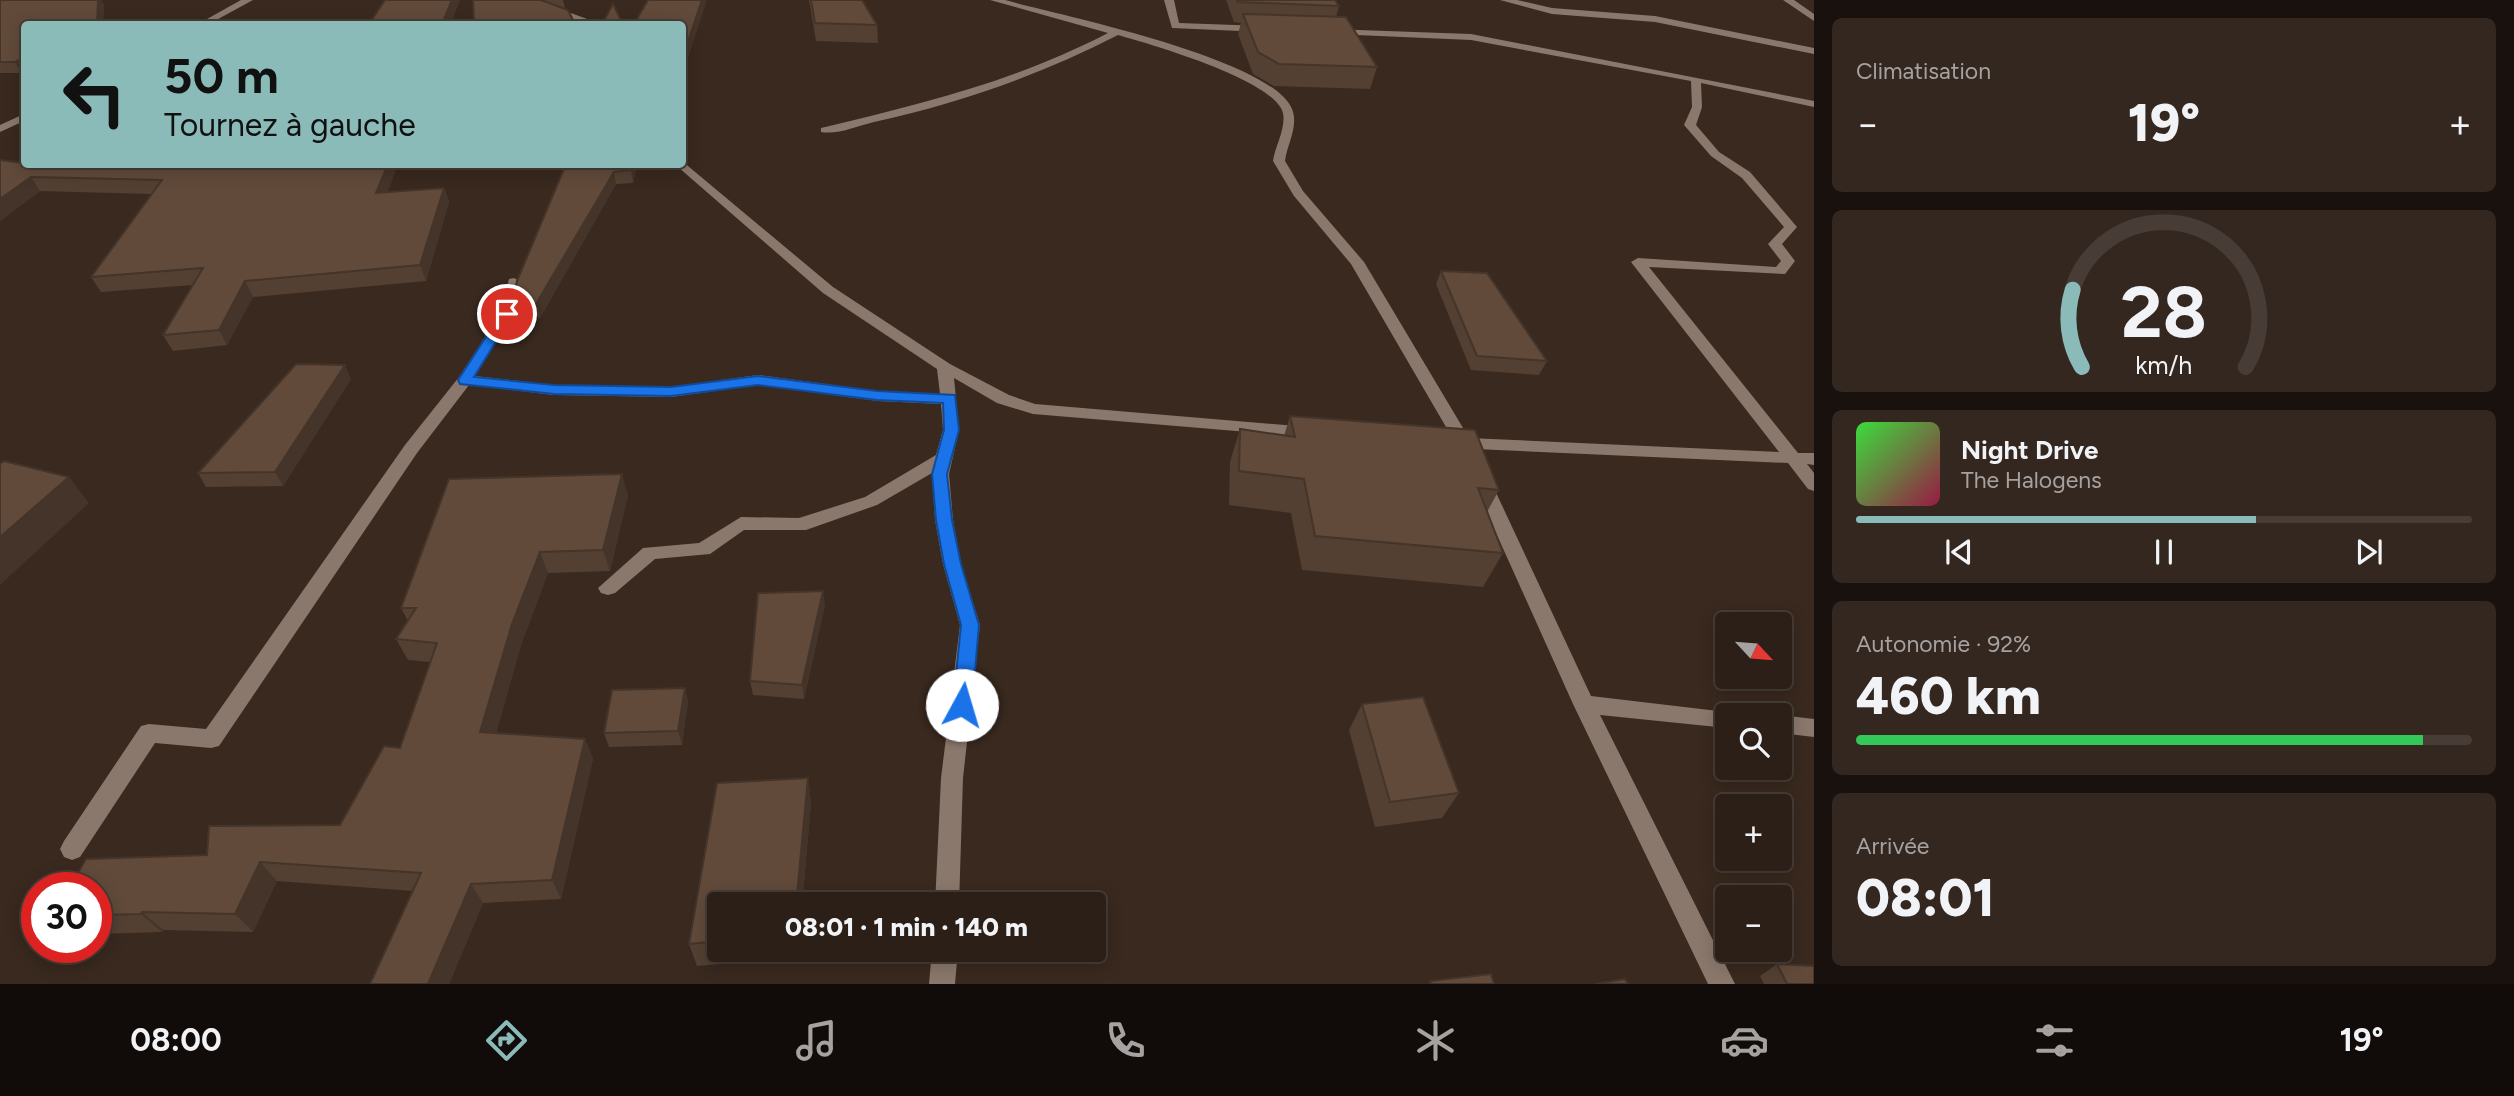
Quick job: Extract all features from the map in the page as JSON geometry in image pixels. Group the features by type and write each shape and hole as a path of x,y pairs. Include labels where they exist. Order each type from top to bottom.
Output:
{"street":[{"path":"209,21 248,0"},
{"path":"526,0 587,21"},
{"path":"995,0 1119,32 1196,56 1269,90 1286,105 1290,124 1279,161 1291,176 1298,193 1357,262 1464,444 1584,704 1722,984"},
{"path":"1169,0 1175,26 1270,29"},
{"path":"1505,0 1552,11 1655,19 1814,51"},
{"path":"1788,0 1814,18"},
{"path":"1324,30 1471,37 1814,104"},
{"path":"825,130 892,116 981,90 1048,66 1119,32"},
{"path":"1696,79 1697,107 1690,125 1715,155 1746,175 1791,227 1775,244 1788,261 1780,271 1638,262 1814,485"},
{"path":"0,129 21,118"},
{"path":"686,167 828,290 945,367 1003,399 1033,409 1329,433"},
{"path":"72,849 149,733 211,739 403,460 465,380 507,314 514,282"},
{"path":"945,367 951,430 940,474 944,520 970,625 952,778 948,892"},
{"path":"465,380 554,390 671,392 758,380 877,396 950,399"},
{"path":"1437,442 1814,459"},
{"path":"608,587 650,553 703,549 741,523 800,524 870,500 944,458"},
{"path":"1584,704 1715,718"},
{"path":"1792,725 1814,728"},
{"path":"942,984 944,962"}],"building":[{"path":"0,0 98,0 97,21 21,21 21,59 15,62 0,62"},
{"path":"385,0 452,0 443,21 371,21"},
{"path":"473,0 541,0 568,10 574,21 474,21"},
{"path":"648,0 702,0 686,47 686,21 636,21"},
{"path":"811,0 862,0 877,25 815,23"},
{"path":"1237,0 1335,0 1339,6 1238,2"},
{"path":"613,4 622,21 604,21"},
{"path":"1243,14 1346,17 1377,67 1279,64 1258,52"},
{"path":"0,160 21,163 21,168 386,168 376,193 444,188 420,265 245,281 219,330 163,335 203,268 91,277 162,180 31,177 0,199"},
{"path":"564,168 631,168 614,172 536,304 514,294"},
{"path":"1441,271 1487,273 1547,361 1477,356"},
{"path":"296,364 345,365 275,472 198,473"},
{"path":"1290,416 1475,430 1499,490 1478,488 1503,553 1315,536 1304,479 1239,471 1240,429 1295,437"},
{"path":"4,461 69,477 0,537 0,464"},
{"path":"622,474 603,550 540,552 512,624 480,732 585,739 552,880 471,884 428,984 370,984 421,873 260,862 235,914 142,912 112,915 112,872 79,872 86,859 207,855 209,826 340,825 384,746 400,748 437,643 396,639 416,608 401,608 449,479"},
{"path":"823,591 802,685 750,681 758,593"},
{"path":"685,688 678,731 604,733 612,690"},
{"path":"1423,697 1459,793 1390,802 1362,704"},
{"path":"808,778 797,892 707,892 707,942 689,944 717,783"},
{"path":"1777,964 1814,966 1814,984 1787,984"},
{"path":"1491,974 1494,984 1431,984 1430,981"},
{"path":"1625,979 1628,984 1595,984"}],"route":[{"path":"507,314 465,380 554,390 671,392 758,380 877,396 950,399 951,430 940,474 944,520 970,625 962,705"}]}
